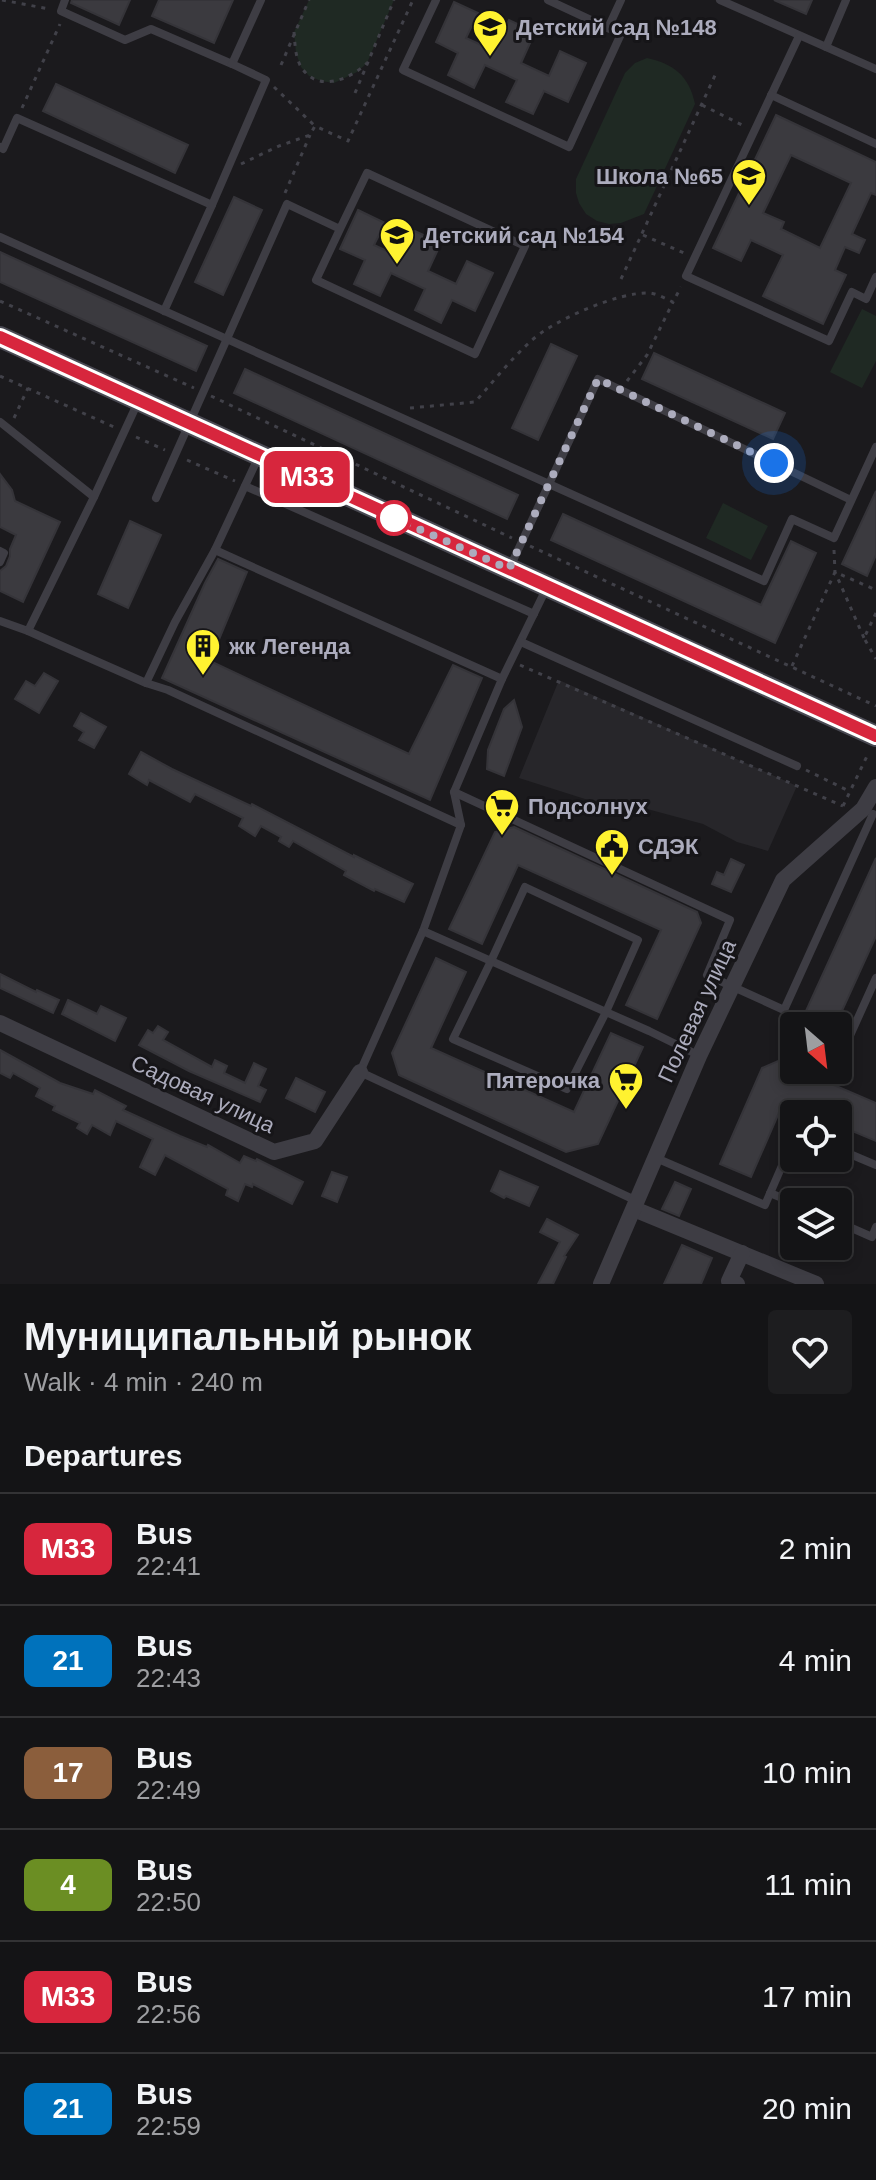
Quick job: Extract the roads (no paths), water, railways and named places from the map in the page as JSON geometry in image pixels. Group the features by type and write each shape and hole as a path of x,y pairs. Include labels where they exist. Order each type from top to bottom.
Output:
{"main road":[{"path":"0,337 509,569 873,744"}],"street":[{"name":"Полевая улица","path":"601,1284 699,1056 783,880 871,813 876,787"},
{"name":"Садовая улица","path":"0,1023 274,1152 315,1141 360,1072"},
{"path":"636,1205 816,1284"},
{"path":"737,1284 729,1281 742,1253"}],"lane":[{"path":"65,0 63,12 125,40 151,29 266,80 164,311"},
{"path":"232,64 261,0"},
{"path":"436,0 403,70 569,147 621,34 548,0"},
{"path":"608,28 621,0"},
{"path":"720,0 876,69"},
{"path":"826,47 846,0"},
{"path":"799,36 686,276 829,341 852,292 866,299 876,277"},
{"path":"771,95 876,144"},
{"path":"1,151 17,118 212,205"},
{"path":"367,173 525,246 475,354 316,280 340,229 367,173"},
{"path":"156,498 287,204 340,229"},
{"path":"0,237 764,581 792,519 834,538 876,447"},
{"path":"509,569 598,379 851,500"},
{"path":"28,631 138,400"},
{"path":"0,422 94,497"},
{"path":"146,683 260,455"},
{"path":"245,486 534,614"},
{"path":"215,550 502,679"},
{"path":"0,551 4,553 0,562"},
{"path":"547,587 502,679 454,792 461,825 423,931 360,1072 636,1205"},
{"path":"0,621 168,690 461,825"},
{"path":"521,642 797,766"},
{"path":"454,792 730,920 707,975 784,1010 871,813"},
{"path":"525,887 638,940 567,1089 453,1039 491,961 525,887"},
{"path":"423,931 699,1056"},
{"path":"852,1031 876,978"},
{"path":"852,1155 876,1165"},
{"path":"656,1158 765,1205 780,1170"},
{"path":"770,1193 780,1197"},
{"path":"852,1228 872,1237 876,1227"}],"place":[{"name":"Детский сад №148","path":"490,58"},
{"name":"Школа №65","path":"749,207"},
{"name":"Детский сад №154","path":"397,266"},
{"name":"жк Легенда","path":"203,677"},
{"name":"Подсолнух","path":"502,837"},
{"name":"СДЭК","path":"612,877"},
{"name":"Пятерочка","path":"626,1111"}]}
